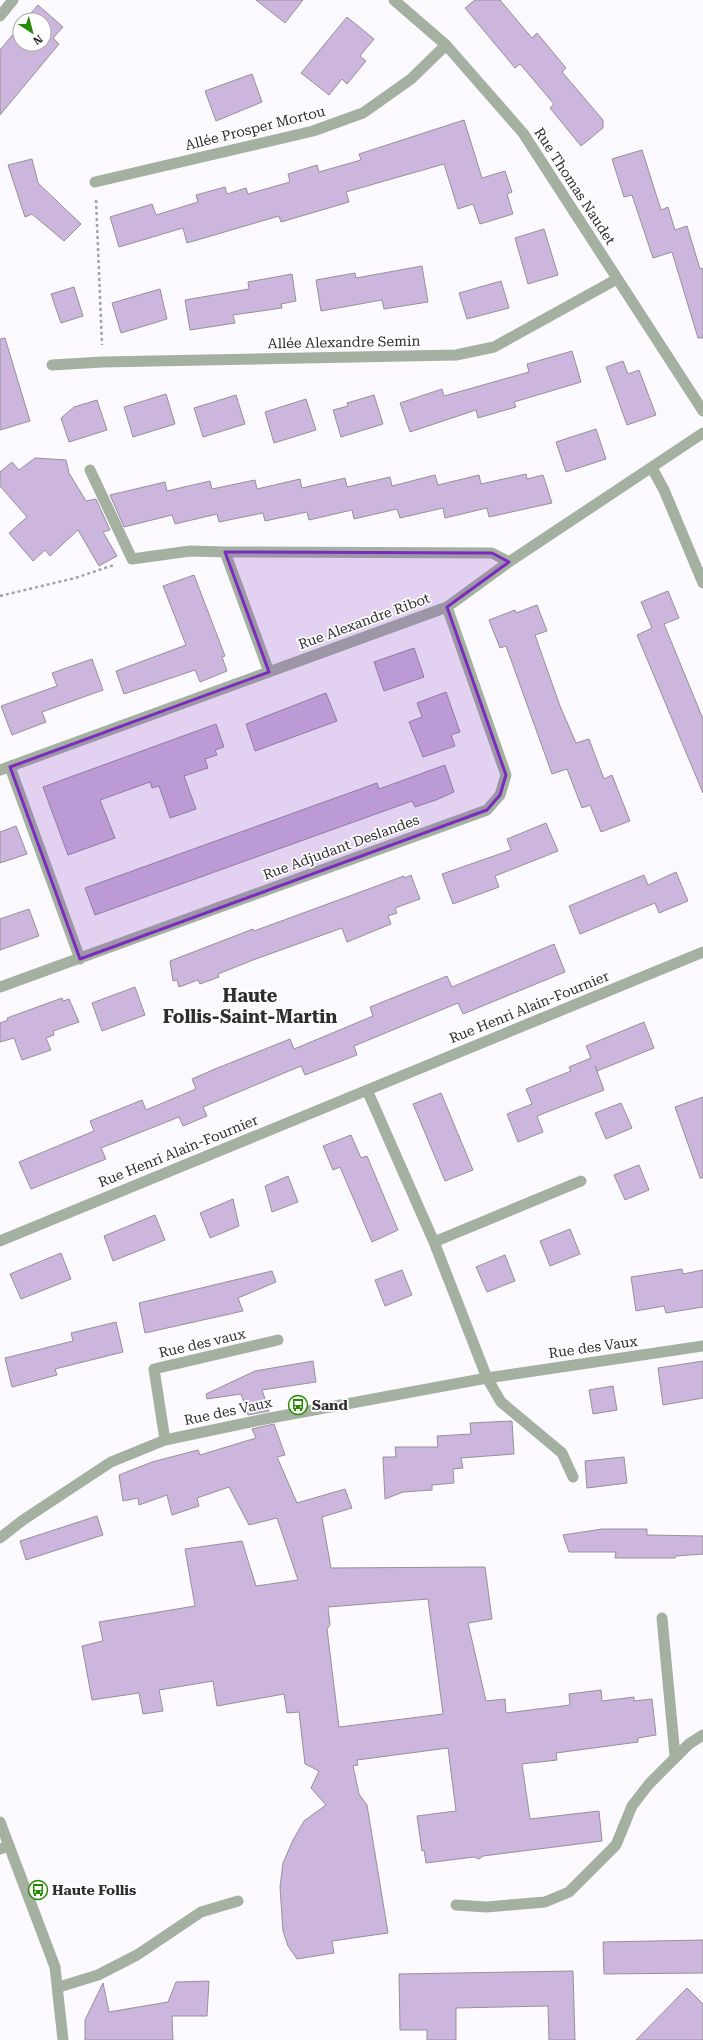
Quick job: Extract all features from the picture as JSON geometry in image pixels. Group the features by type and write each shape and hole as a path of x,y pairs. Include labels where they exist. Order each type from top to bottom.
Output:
{"street":[{"path":"0,16 13,0"},
{"name":"Rue Thomas Naudet","path":"394,0 446,45 523,133 703,411"},
{"name":"Allée Prosper Mortou","path":"95,182 313,131 363,113 411,79 446,45"},
{"name":"Allée Alexandre Semin","path":"52,365 102,362 456,355 494,347 617,279"},
{"name":"Rue Alexandre Ribot","path":"5,768 447,607 508,562 703,433"},
{"path":"652,468 664,490 703,584"},
{"path":"90,470 132,559 190,551 492,553 508,562"},
{"path":"225,552 269,672"},
{"name":"Rue Adjudant Deslandes","path":"0,987 487,810 500,795 506,775 447,607"},
{"path":"5,768 80,959"},
{"name":"Rue Henri Alain-Fournier","path":"0,1241 703,952"},
{"path":"367,1090 434,1242 487,1378 501,1402 562,1453 573,1477"},
{"path":"434,1242 581,1181"},
{"name":"Rue des vaux","path":"165,1440 154,1369 278,1340"},
{"name":"Rue des Vaux","path":"0,1538 23,1520 112,1462 165,1440 265,1419 487,1378 703,1346"},
{"path":"662,1618 675,1756"},
{"path":"456,1905 486,1907 545,1902 569,1892 616,1845 632,1806 649,1784 675,1756 703,1735"},
{"path":"0,1822 5,1848 55,1968 63,2040"},
{"path":"58,1987 98,1975 130,1959 201,1912 238,1901"}],"path":[{"path":"95,182 102,362"},
{"path":"0,596 75,578 132,559"}],"highlighted area":[{"path":"225,552 492,553 509,562 447,607 506,775 500,795 487,810 80,959 10,767 269,672"}],"building":[{"path":"256,0 303,0 285,23"},
{"path":"475,0 500,0 532,38 537,33 566,68 562,72 603,120 603,128 581,146 550,108 554,104 520,64 515,68 465,8"},
{"path":"38,5 46,12 32,12"},
{"path":"52,17 63,27 53,38 59,44 0,115 0,50 12,36 12,52 52,52"},
{"path":"347,17 374,39 360,56 366,61 347,84 342,79 329,95 301,73"},
{"path":"252,74 262,102 216,121 205,91"},
{"path":"464,120 482,178 505,171 512,192 507,194 513,214 480,224 473,204 458,209 444,164 346,192 349,202 281,222 279,216 187,243 183,228 119,247 110,217 152,204 156,215 198,202 196,195 225,187 227,194 246,188 248,194 290,182 288,174 317,165 319,172 361,160 359,154"},
{"path":"642,150 661,210 668,207 675,230 687,226 700,269 703,268 703,338 698,338 672,252 653,258 632,195 624,197 612,159"},
{"path":"32,159 38,183 81,224 64,241 32,214 25,217 8,165"},
{"path":"544,229 558,275 528,284 515,238"},
{"path":"422,266 428,302 384,309 382,300 321,311 316,280 355,273 356,278"},
{"path":"292,274 296,301 281,304 282,308 233,315 235,323 190,330 185,300 249,289 248,282"},
{"path":"501,281 509,308 467,319 459,293"},
{"path":"74,287 83,316 61,323 51,294"},
{"path":"160,289 167,319 121,333 112,303"},
{"path":"5,338 30,421 0,430 0,339"},
{"path":"572,351 581,382 514,402 516,407 478,418 476,410 410,432 400,403 442,389 444,396 529,372 527,364"},
{"path":"623,361 628,374 639,370 656,415 627,425 606,367"},
{"path":"166,394 175,424 133,437 124,407"},
{"path":"236,395 245,424 203,437 194,408"},
{"path":"374,395 383,424 341,437 333,410 348,406 347,403"},
{"path":"306,399 316,430 274,443 265,412"},
{"path":"97,400 107,430 69,442 61,418 74,407"},
{"path":"596,429 606,459 566,472 556,442"},
{"path":"35,458 66,460 69,473 86,501 96,499 110,530 103,532 117,556 99,566 78,530 50,556 45,550 33,561 9,533 27,517 0,486 0,472 12,462 19,470"},
{"path":"526,474 527,479 543,475 552,503 489,517 487,508 445,518 443,508 400,518 397,509 354,519 352,510 309,520 307,512 265,521 263,513 219,522 217,514 175,524 172,515 124,527 110,495 165,482 167,491 210,481 212,489 255,480 257,489 300,479 302,488 345,478 347,487 390,477 392,486 435,475 438,485 479,475 481,484"},
{"path":"194,575 225,656 222,657 227,671 200,682 195,670 124,694 116,671 186,645 163,586"},
{"path":"668,591 679,618 664,624 703,719 703,793 637,635 652,628 641,602"},
{"path":"537,605 547,631 535,635 560,706 576,743 589,739 604,779 612,775 630,821 601,832 590,805 582,808 567,769 552,774 506,646 500,648 489,620 515,610 516,613"},
{"path":"414,648 424,677 384,691 374,662"},
{"path":"92,659 103,690 42,712 46,722 12,735 1,706 57,686 52,673"},
{"path":"446,692 460,732 451,735 455,746 423,757 409,722 422,717 417,703"},
{"path":"326,693 337,721 255,751 246,724"},
{"path":"216,724 224,747 215,750 217,755 205,759 208,768 184,776 196,809 170,818 159,786 152,788 150,782 100,800 115,838 68,855 43,787"},
{"path":"445,765 454,792 436,800 415,807 412,801 95,915 85,888 377,783 379,789"},
{"path":"546,823 558,851 495,876 499,887 453,904 442,874 511,850 507,839"},
{"path":"16,826 27,854 0,863 0,832"},
{"path":"676,872 688,901 659,913 655,903 580,934 569,906 644,875 648,885"},
{"path":"411,875 420,899 395,908 397,913 388,916 391,924 347,942 342,928 253,960 218,974 219,977 200,984 198,980 179,987 177,980 173,981 170,961 253,929 254,931 404,876 405,878"},
{"path":"29,909 39,936 0,950 0,919"},
{"path":"554,944 565,972 463,1014 458,1003 354,1046 357,1055 305,1075 301,1066 203,1107 207,1116 183,1126 179,1117 101,1148 106,1159 31,1189 19,1162 94,1131 90,1121 142,1100 146,1110 196,1089 192,1079 215,1069 290,1039 294,1049 373,1016 370,1007 447,976 452,987"},
{"path":"135,987 145,1015 102,1031 92,1003"},
{"path":"62,998 63,1001 69,999 79,1022 53,1031 54,1035 46,1038 51,1050 22,1060 14,1038 0,1042 0,1023 8,1020 7,1018"},
{"path":"644,1022 654,1048 597,1071 595,1066 604,1090 537,1116 543,1132 518,1142 507,1114 532,1104 526,1089 571,1071 569,1067 591,1058 586,1046"},
{"path":"441,1093 473,1170 445,1181 413,1104"},
{"path":"703,1097 703,1178 700,1178 675,1107"},
{"path":"621,1103 632,1128 606,1139 595,1113"},
{"path":"351,1135 361,1158 367,1156 398,1230 372,1242 340,1167 333,1170 323,1146"},
{"path":"639,1165 649,1190 625,1200 614,1175"},
{"path":"288,1176 298,1202 272,1212 265,1186"},
{"path":"233,1199 239,1226 210,1238 200,1213"},
{"path":"155,1215 165,1240 113,1261 104,1236"},
{"path":"570,1229 580,1254 550,1266 540,1241"},
{"path":"61,1253 71,1279 21,1299 10,1274"},
{"path":"505,1255 515,1281 487,1292 476,1267"},
{"path":"682,1269 683,1274 703,1270 703,1307 666,1313 664,1306 636,1311 631,1277"},
{"path":"402,1270 412,1295 385,1306 375,1280"},
{"path":"272,1271 276,1282 238,1298 243,1311 145,1333 139,1303"},
{"path":"116,1322 123,1352 55,1369 57,1375 12,1387 5,1358 73,1341 71,1333"},
{"path":"313,1361 316,1382 262,1390 269,1411 248,1415 241,1394 207,1399 206,1394 255,1371"},
{"path":"703,1361 703,1398 663,1405 658,1368"},
{"path":"613,1386 617,1410 593,1414 589,1390"},
{"path":"512,1421 514,1454 461,1458 463,1468 453,1469 454,1483 432,1485 432,1490 403,1492 385,1499 383,1457 396,1457 395,1447 438,1447 437,1436 471,1434 470,1423"},
{"path":"274,1424 285,1455 277,1457 297,1503 345,1489 352,1508 322,1517 331,1568 485,1567 492,1619 468,1623 486,1701 505,1699 506,1713 570,1705 569,1694 601,1690 602,1701 634,1697 634,1701 652,1699 656,1735 638,1738 638,1742 556,1753 557,1760 522,1764 530,1819 599,1811 602,1841 483,1856 479,1859 474,1857 426,1863 424,1850 422,1851 417,1816 456,1811 448,1748 357,1760 358,1765 353,1766 359,1794 367,1805 388,1933 332,1941 334,1953 297,1959 288,1946 283,1931 280,1887 283,1863 293,1840 304,1821 326,1805 311,1788 319,1771 305,1764 299,1712 287,1713 284,1694 217,1706 213,1681 159,1690 163,1711 143,1714 139,1693 92,1700 82,1646 103,1641 99,1622 195,1606 185,1549 242,1541 256,1586 298,1580 277,1518 249,1525 229,1487 197,1498 199,1506 172,1515 167,1495 139,1505 138,1498 123,1501 119,1475 152,1462 198,1450 200,1455 256,1438 252,1429","holes":["428,1599 443,1714 339,1727 327,1629 330,1625 328,1607"]},
{"path":"624,1457 627,1483 587,1488 585,1461"},
{"path":"97,1516 103,1535 26,1560 20,1541"},
{"path":"602,1529 647,1529 647,1535 703,1536 703,1554 676,1556 675,1558 615,1558 616,1552 569,1552 563,1535"},
{"path":"703,1940 703,1973 604,1974 603,1942"},
{"path":"573,1971 575,2040 549,2040 548,2006 456,2008 456,2040 427,2040 427,2030 400,2030 399,1974"},
{"path":"209,1981 207,2016 172,2016 173,2040 85,2040 85,2020 103,1983 109,2012 168,2002 176,1982"},
{"path":"687,1988 703,2004 703,2040 636,2040"}],"place":[{"name":"Sand","path":"298,1405"},
{"name":"Haute Follis","path":"38,1890"}],"district":[{"name":"Haute Follis-Saint-Martin","path":"250,1005"}]}
